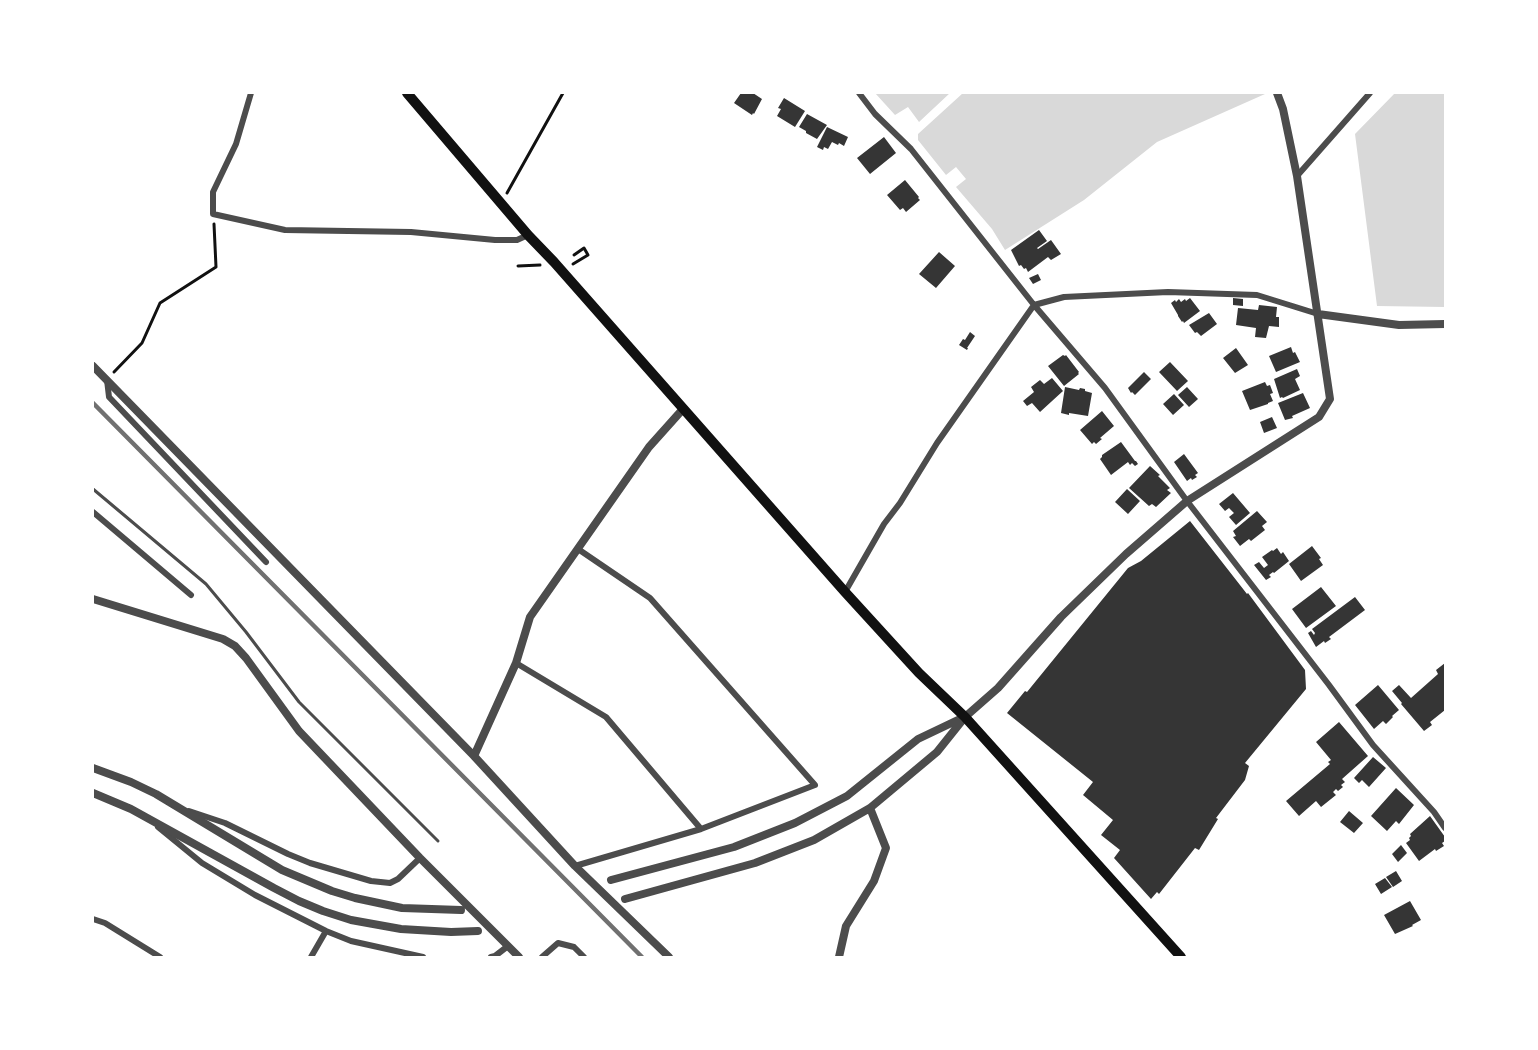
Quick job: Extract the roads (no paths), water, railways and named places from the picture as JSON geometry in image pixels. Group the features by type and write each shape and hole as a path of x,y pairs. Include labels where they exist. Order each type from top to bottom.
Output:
{"highway":[{"path":"407,93 528,234 845,592 919,674 965,717 1181,957"}],"street":[{"path":"251,93 236,144 213,192 213,214 285,230 411,232 495,240 517,240 528,234"},
{"path":"859,93 875,114 911,149 1034,304 1105,388 1187,501 1373,745 1434,812 1445,828"},
{"path":"625,899 754,864 814,840 870,808 937,752 965,717 998,688 1061,617 1126,554 1187,501 1318,417 1330,399 1298,176 1283,109 1277,93"},
{"path":"1298,176 1370,93"},
{"path":"845,592 884,524 900,503 937,443 1034,304 1064,297 1168,292 1257,295 1318,315 1399,325 1445,324"},
{"path":"93,366 474,756 575,866 669,957"},
{"path":"107,379 109,398 266,562"},
{"path":"474,756 516,663 530,617 649,447 683,409"},
{"path":"93,512 191,595"},
{"path":"575,866 701,829 815,785 650,598 578,549"},
{"path":"93,599 223,639 235,646 299,731 420,858 519,957"},
{"path":"516,663 606,717 701,829"},
{"path":"611,880 734,848 795,824 847,796 918,739 965,717"},
{"path":"93,768 130,782 182,809 282,870 332,891 402,908 460,910"},
{"path":"93,793 150,819 274,888 323,911 351,920 401,929 478,931"},
{"path":"838,957 846,926 873,881 886,848 870,808"},
{"path":"182,809 225,823 299,859 371,880 390,883 398,879 420,858"},
{"path":"150,819 202,863 255,895 326,932 351,941 423,957"},
{"path":"93,919 115,929 160,957"},
{"path":"311,957 326,932"},
{"path":"542,957 558,943 574,946 584,957"},
{"path":"491,957 508,946"}],"lane":[{"path":"93,489 206,584 299,702 438,841"}],"railway":[{"path":"93,403 642,957"}]}
